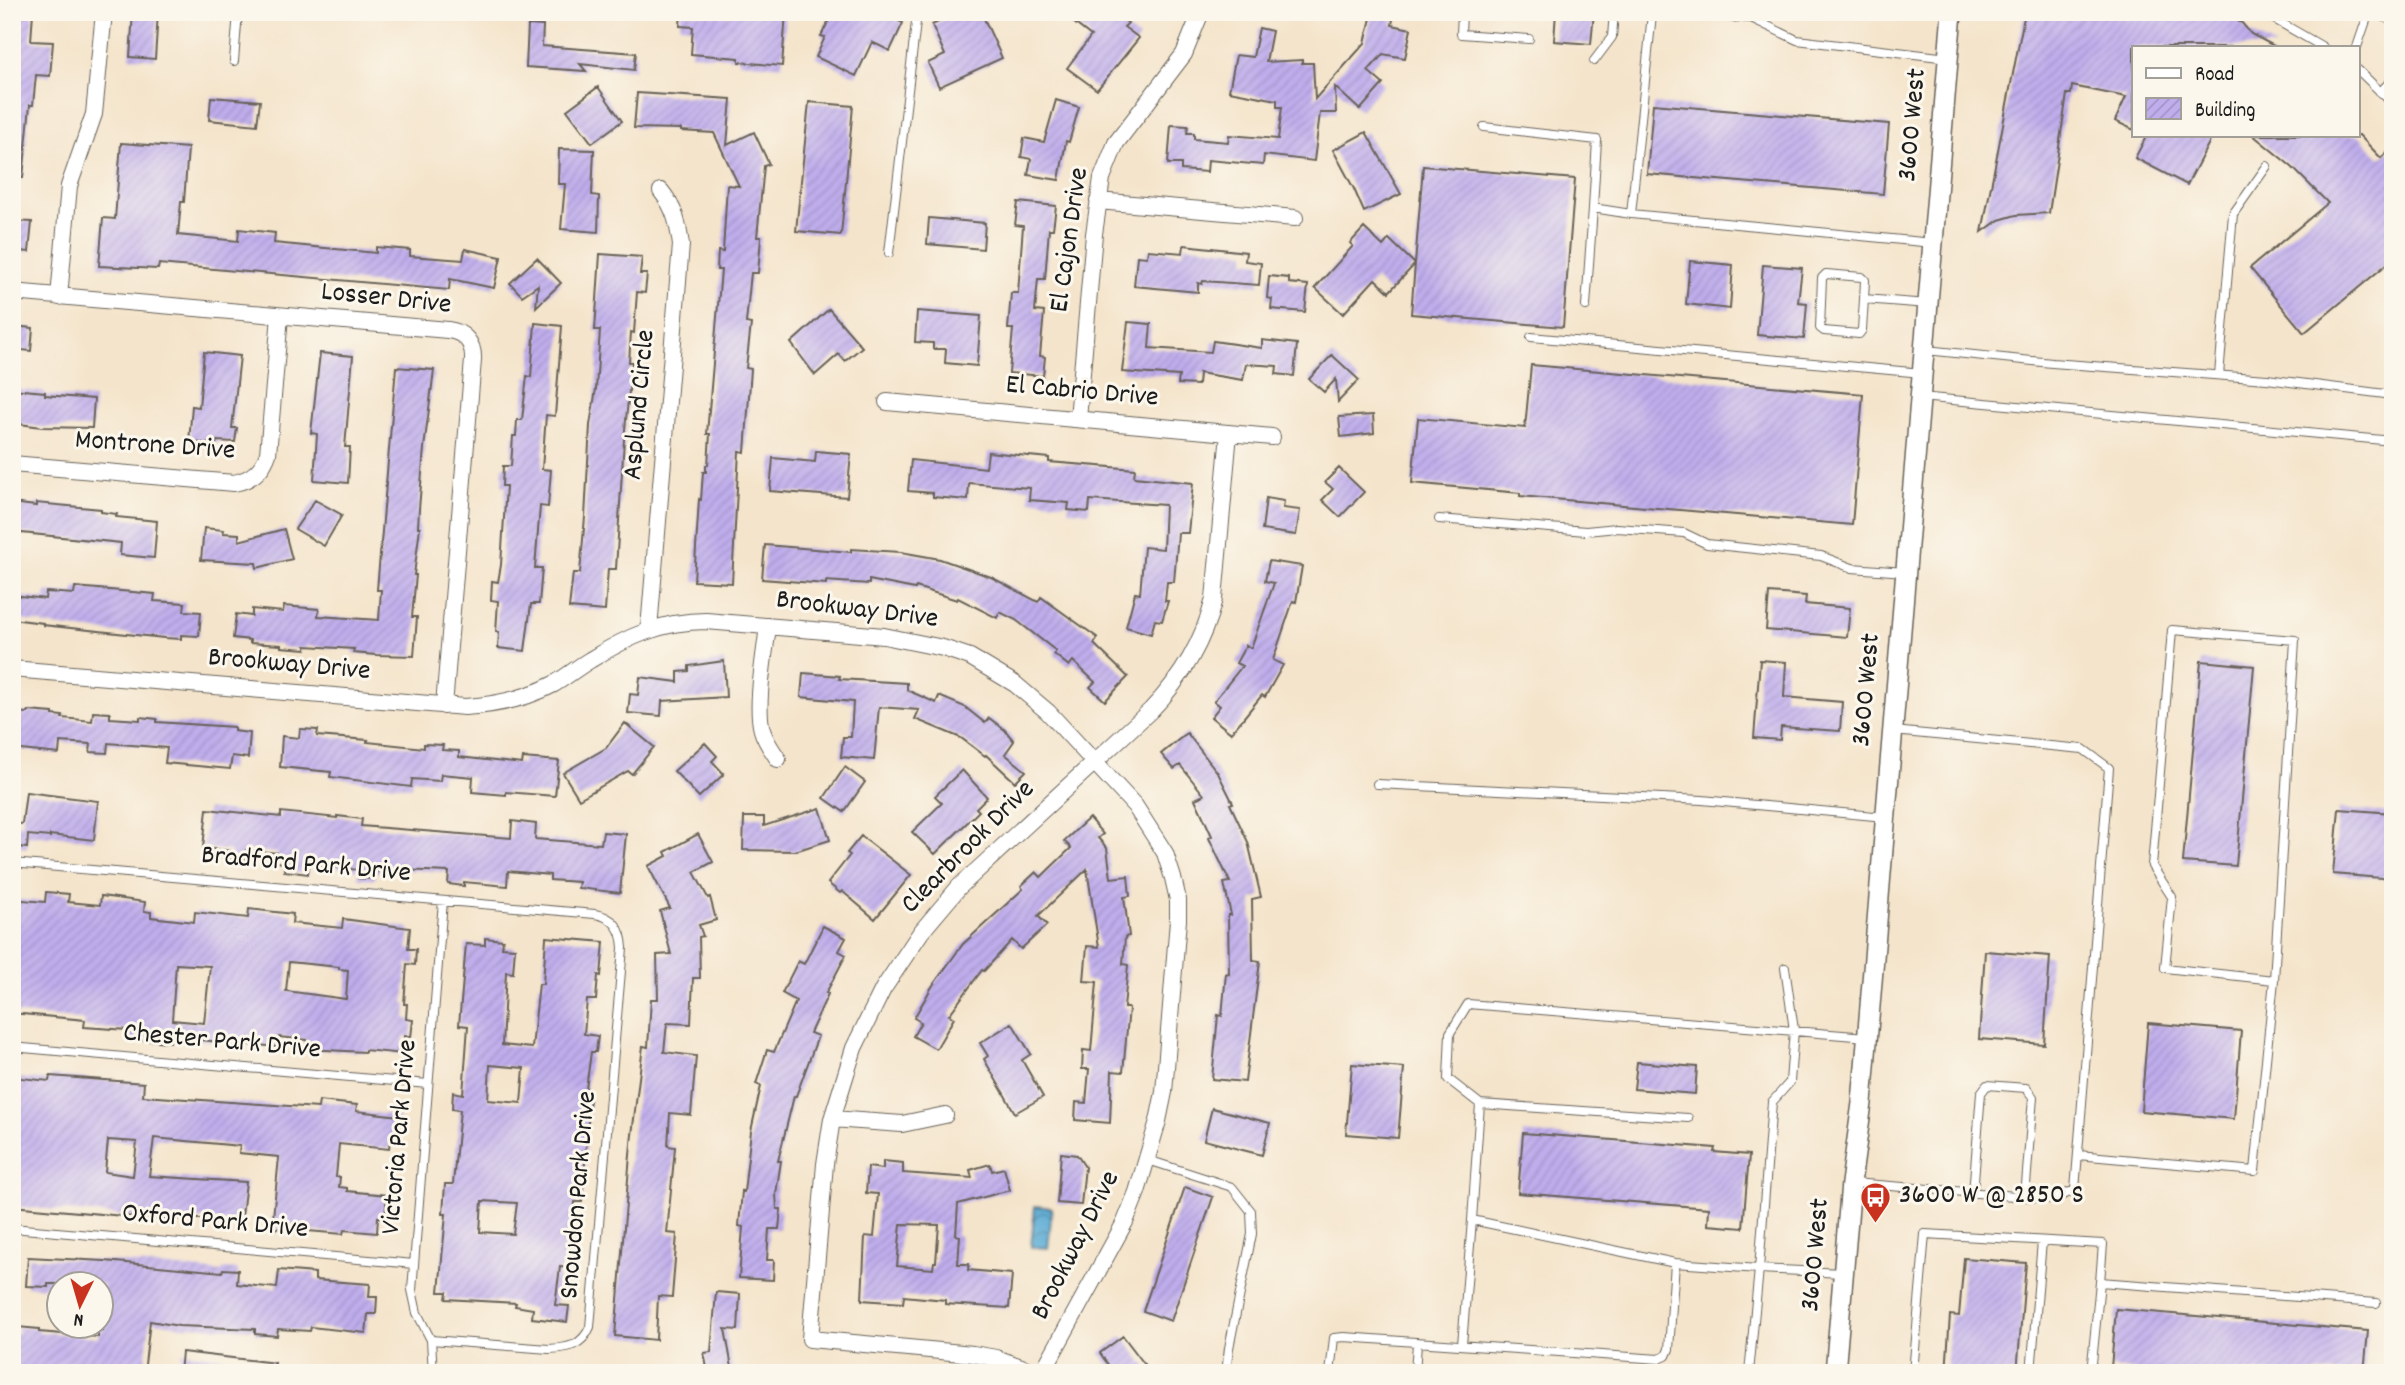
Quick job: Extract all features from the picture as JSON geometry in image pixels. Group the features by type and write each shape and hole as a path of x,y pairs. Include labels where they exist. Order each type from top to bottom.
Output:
{"street":[{"path":"59,297 69,186 94,114 104,12"},
{"name":"El Cajon Drive","path":"1079,419 1098,201 1108,159 1116,143 1184,54 1201,12"},
{"name":"3600 West","path":"1835,1373 1851,1183 1862,1103 1952,12"},
{"name":"Asplund Circle","path":"649,629 681,245 678,221 661,191"},
{"path":"1098,201 1295,218"},
{"name":"Losser Drive","path":"12,292 455,331 462,334 471,345 473,360 444,706"},
{"name":"Montrone Drive","path":"12,464 234,483 249,479 261,469 268,454 280,316"},
{"name":"El Cabrio Drive","path":"887,402 1272,437"},
{"name":"Clearbrook Drive","path":"1040,1373 996,1358 973,1354 810,1339 825,1164 832,1119 850,1059 869,1018 902,958 921,932 959,887 1151,710 1192,659 1205,630 1214,599 1229,433"},
{"name":"Brookway Drive","path":"12,669 444,706 484,705 553,685 590,659 633,635 689,621 884,636 943,648 970,657 1031,695 1135,806 1165,853 1178,900 1164,1092 1147,1160 1125,1222 1040,1373"},
{"path":"768,626 760,712 761,730 778,759"},
{"path":"832,1119 902,1124 945,1115"}],"lane":[{"path":"234,61 238,12"},
{"path":"889,253 915,12"},
{"path":"1462,12 1461,34 1529,39"},
{"path":"1594,61 1612,37 1614,12"},
{"path":"2262,12 2321,46"},
{"path":"2357,46 2369,12"},
{"path":"2376,12 2393,22"},
{"path":"1631,214 1652,14 1751,18 1797,40 1948,58"},
{"path":"2360,72 2393,104"},
{"path":"2380,92 2393,79"},
{"path":"1484,127 1597,140 1586,306"},
{"path":"2219,376 2233,214 2267,166"},
{"path":"1592,208 1933,243"},
{"path":"1826,274 1861,276 1865,280 1864,299 1862,330 1859,334 1824,331 1820,328 1822,278 1826,274"},
{"path":"1864,299 1928,304"},
{"path":"1531,337 1922,373"},
{"path":"1924,349 2393,395"},
{"path":"1920,397 2393,440"},
{"path":"1439,519 1586,531 1617,528 1684,533 1707,544 1821,556 1852,568 1905,572"},
{"path":"2078,1155 2255,1171 2274,980 2295,640 2172,630 2152,866 2172,897 2165,968 2274,980"},
{"path":"1851,1183 2053,1199 2075,1190 2109,768 2083,749 1892,731"},
{"path":"1377,784 1702,800 1885,817"},
{"name":"Bradford Park Drive","path":"12,863 595,914"},
{"name":"Victoria Park Drive","path":"433,1373 432,1340 413,1302 443,901"},
{"name":"Snowdon Park Drive","path":"432,1340 567,1348 582,1340 590,1327 622,948 622,937 614,922 603,915 595,914"},
{"path":"1749,1373 1772,1101 1790,1082 1794,1030 1785,968"},
{"path":"1688,1118 1480,1104 1448,1079 1450,1033 1468,1004 1867,1037"},
{"name":"Chester Park Drive","path":"12,1047 428,1084"},
{"path":"1973,1194 1981,1093 1987,1085 2026,1088 2033,1097 2025,1197"},
{"path":"1462,1346 1480,1104"},
{"path":"1147,1160 1231,1187 1251,1211 1252,1234 1226,1373"},
{"path":"1472,1220 1675,1263 1843,1273"},
{"name":"Oxford Park Drive","path":"12,1228 414,1264"},
{"path":"1913,1373 1925,1234 2103,1244 2091,1373"},
{"path":"2031,1373 2042,1241"},
{"path":"1330,1373 1334,1338 1659,1359 1666,1356 1669,1349 1675,1263"},
{"path":"2099,1282 2376,1303"},
{"path":"1415,1373 1417,1342"}],"water":[{"path":"1035,1206 1052,1208 1048,1248 1031,1247"}],"building":[{"path":"12,12 33,12 31,41 53,42 50,76 36,75 33,105 30,105 23,178 12,178"},
{"path":"133,12 158,12 155,59 130,57"},
{"path":"681,12 730,16 730,12 786,12 782,66 739,62 739,58 691,54 693,27 680,26"},
{"path":"833,12 881,12 903,23 890,51 872,42 856,76 816,57 825,37 821,36"},
{"path":"959,12 981,12 1002,58 939,87 928,63 945,55 932,25"},
{"path":"1081,12 1114,12 1128,23 1124,27 1139,38 1097,90 1067,68 1091,36 1073,22"},
{"path":"1556,12 1594,12 1591,44 1554,41"},
{"path":"2025,12 2165,12 2179,19 2182,12 2227,12 2251,34 2274,46 2132,46 2132,129 2115,121 2126,97 2072,86 2071,94 2067,94 2049,213 2016,215 1999,220 1982,232"},
{"path":"1372,14 1393,19 1392,25 1411,29 1405,58 1383,54 1368,71 1383,84 1360,110 1335,87 1336,113 1320,113 1314,161 1264,155 1263,165 1208,160 1207,172 1181,170 1181,164 1168,164 1171,125 1188,126 1187,133 1194,133 1194,139 1228,142 1229,135 1278,139 1282,107 1277,107 1277,100 1229,91 1236,55 1253,57 1259,28 1272,31 1266,62 1302,60 1302,63 1313,63 1315,99 1365,43"},
{"path":"528,25 543,26 542,46 636,53 634,70 580,64 586,71 526,67"},
{"path":"598,87 622,121 592,143 567,110"},
{"path":"637,93 731,99 727,145 754,132 769,164 764,166 757,237 761,237 758,273 751,273 746,323 751,324 746,368 751,369 745,452 739,451 732,583 694,581 699,499 701,500 703,472 706,472 708,465 710,434 707,434 721,270 717,270 718,251 723,252 727,185 739,186 714,133 634,128"},
{"path":"211,97 260,101 257,125 209,120"},
{"path":"1056,100 1079,107 1069,142 1066,141 1059,180 1028,175 1031,159 1021,157 1024,138 1044,142"},
{"path":"809,102 853,106 841,235 796,231"},
{"path":"1653,104 1889,124 1883,194 1647,174"},
{"path":"1366,132 1401,194 1364,212 1333,150"},
{"path":"2146,136 2212,136 2187,185 2135,158"},
{"path":"2254,136 2360,136 2381,158 2393,147 2393,259 2304,333 2250,268 2328,203 2292,167"},
{"path":"121,143 188,148 184,202 181,202 178,235 238,241 239,229 275,233 274,243 376,253 376,247 410,250 410,256 463,260 465,249 501,257 494,288 450,279 449,290 159,264 158,269 99,266 103,218 115,219"},
{"path":"559,149 594,150 592,195 599,196 598,232 561,229 565,184 558,184"},
{"path":"1423,166 1575,179 1563,327 1411,314"},
{"path":"1018,202 1056,206 1053,229 1049,229 1045,279 1038,279 1035,311 1044,312 1040,356 1045,357 1043,376 1009,373 1013,329 1008,329 1011,293 1018,293 1023,226 1015,225"},
{"path":"929,218 985,223 983,249 927,244"},
{"path":"12,221 32,222 29,252 12,250"},
{"path":"1364,228 1383,246 1389,239 1415,264 1389,292 1375,279 1343,314 1315,288 1353,246 1350,243"},
{"path":"1184,245 1246,252 1245,261 1261,263 1259,285 1203,281 1202,284 1198,283 1198,292 1134,286 1137,256 1147,257 1148,250 1183,253"},
{"path":"600,254 642,257 640,274 647,274 645,293 637,292 634,333 631,332 629,362 632,362 616,569 608,569 605,611 569,608 573,573 580,573 585,517 590,425 596,389 600,330 595,330"},
{"path":"537,258 561,283 536,307 538,285 522,296 510,283"},
{"path":"1690,261 1733,265 1730,309 1686,304"},
{"path":"1763,265 1802,268 1798,302 1807,303 1804,339 1757,335"},
{"path":"1269,276 1289,278 1289,283 1308,285 1305,312 1271,309 1272,299 1267,298"},
{"path":"829,309 862,347 845,361 839,354 815,375 791,343"},
{"path":"917,311 981,316 977,366 945,363 946,349 933,349 933,343 915,342"},
{"path":"1128,322 1151,324 1149,348 1211,352 1213,341 1262,348 1262,340 1297,344 1294,376 1276,374 1277,366 1246,364 1243,380 1199,373 1198,385 1178,384 1179,376 1122,372"},
{"path":"535,323 562,326 555,416 546,415 542,469 551,470 548,507 540,506 535,568 542,568 539,604 531,604 525,651 498,648 498,601 491,600 492,581 498,582 501,565 506,486 502,486 503,466 511,466 513,436 516,436 517,420 522,420 527,376 531,377"},
{"path":"12,326 33,328 31,351 12,349"},
{"path":"204,352 240,356 232,428 237,428 235,442 189,442 192,406 199,407"},
{"path":"320,353 353,356 345,447 350,447 348,483 314,480 317,434 311,433"},
{"path":"1332,355 1359,380 1338,402 1336,379 1324,392 1309,379"},
{"path":"1531,365 1863,394 1852,525 1520,496 1520,493 1412,483 1418,418 1525,428"},
{"path":"396,367 434,370 424,448 420,527 414,575 412,617 417,617 414,656 353,653 354,649 281,647 233,638 236,614 252,616 252,609 283,612 284,606 319,609 318,616 379,620 381,590 377,590"},
{"path":"12,389 94,399 92,428 42,427 12,423"},
{"path":"1373,415 1374,433 1341,437 1339,417"},
{"path":"816,451 851,454 847,497 770,491 773,458 815,462"},
{"path":"988,452 1049,458 1049,462 1135,469 1134,477 1193,483 1188,533 1178,533 1174,582 1167,582 1165,601 1168,601 1162,621 1155,620 1151,634 1126,627 1135,593 1140,594 1144,547 1163,549 1165,505 1090,500 1089,512 1068,510 1069,503 1029,500 1030,488 969,483 968,500 933,497 933,493 908,491 911,460 986,468"},
{"path":"1339,468 1364,492 1340,517 1322,500 1333,489 1325,482"},
{"path":"1266,498 1284,501 1283,508 1300,510 1296,535 1262,530"},
{"path":"315,500 342,515 324,546 295,529"},
{"path":"12,503 101,509 101,512 117,514 116,517 157,521 154,558 120,555 121,543 12,532"},
{"path":"204,528 239,534 239,541 284,529 292,559 257,568 256,563 201,560"},
{"path":"765,545 851,552 851,549 901,552 940,559 991,577 1038,602 1041,597 1098,638 1094,644 1128,677 1105,701 1090,687 1095,682 1073,661 1069,666 1054,654 1056,651 1016,620 1000,612 997,618 958,598 957,600 916,587 915,589 869,580 869,584 826,581 826,584 762,579"},
{"path":"1269,561 1302,566 1296,602 1293,601 1273,660 1283,665 1265,697 1262,695 1231,733 1211,717 1220,706 1214,701 1242,666 1236,663 1246,645 1251,648 1274,583 1265,581"},
{"path":"75,587 155,594 154,601 185,603 184,611 201,612 199,636 164,638 43,625 12,619 12,595 45,599 46,592 74,594"},
{"path":"1769,593 1806,596 1805,604 1850,608 1847,637 1766,630"},
{"path":"1760,660 1786,662 1784,697 1842,702 1840,731 1781,727 1780,740 1754,738"},
{"path":"724,661 726,697 662,701 661,716 628,713 630,694 638,695 640,677 678,682 678,672 689,671 689,666"},
{"path":"2201,661 2254,666 2236,866 2183,862"},
{"path":"803,673 840,676 839,679 907,683 907,690 936,703 939,696 965,707 985,723 989,718 1005,730 1014,741 1005,754 1026,771 1015,782 986,755 961,738 915,719 919,710 879,707 874,760 841,757 843,737 851,737 853,702 801,697"},
{"path":"28,711 92,721 93,712 110,713 110,718 140,720 140,717 157,719 157,722 234,727 234,731 250,733 248,758 232,756 230,769 165,763 167,748 108,743 107,753 90,752 91,744 60,742 59,754 12,749 12,712"},
{"path":"625,723 654,747 632,774 628,771 579,799 563,773 606,748"},
{"path":"300,729 318,730 317,736 368,740 367,742 424,748 424,744 443,745 442,750 459,751 459,757 522,764 523,758 559,761 555,796 472,792 473,777 441,774 440,781 412,779 411,787 330,777 331,772 280,767 282,736 299,738"},
{"path":"1187,733 1218,773 1233,803 1230,804 1248,842 1261,897 1252,899 1253,960 1260,961 1245,1082 1212,1079 1218,1015 1222,1016 1226,973 1229,974 1228,915 1231,915 1224,883 1230,882 1209,838 1212,836 1195,799 1204,795 1180,765 1174,769 1161,754"},
{"path":"705,743 717,756 712,761 724,774 699,797 674,771"},
{"path":"845,767 865,782 844,812 824,798"},
{"path":"962,770 987,797 976,808 979,811 935,854 912,832 942,803 935,796"},
{"path":"26,792 98,801 94,840 28,835 27,848 12,846 12,823 22,824"},
{"path":"820,808 830,840 795,851 743,850 744,817 764,817 764,826"},
{"path":"207,809 281,817 281,812 337,816 362,819 361,826 511,838 512,821 536,824 535,839 601,844 603,832 626,834 620,893 578,888 579,882 550,880 550,875 508,871 507,886 464,882 464,886 448,884 449,872 376,871 375,879 358,878 359,870 309,864 308,874 284,871 285,863 276,862 277,853 246,850 245,862 230,860 231,851 203,848"},
{"path":"2339,809 2393,813 2393,879 2333,874"},
{"path":"1089,818 1103,834 1098,838 1107,848 1111,878 1128,876 1130,896 1124,897 1129,936 1125,937 1123,964 1128,965 1124,1008 1129,1008 1123,1072 1112,1071 1110,1123 1075,1120 1076,1102 1086,1103 1089,1069 1082,1069 1083,1050 1091,1051 1097,982 1084,981 1087,946 1099,947 1087,869 1038,916 1047,925 1021,949 1012,940 984,971 982,970 949,1015 954,1018 936,1049 913,1036 921,1022 914,1018 933,985 963,944 1023,889 1021,886 1036,872 1041,877 1071,848 1064,841"},
{"path":"698,834 713,862 694,872 708,898 710,897 716,920 699,925 703,936 699,937 700,978 693,978 691,1024 667,1023 664,1052 696,1056 691,1115 670,1113 668,1146 675,1147 667,1233 677,1234 672,1297 658,1296 656,1340 615,1336 631,1143 643,1046 648,1047 651,999 658,999 657,955 671,954 660,911 670,908 648,866 667,856 665,852"},
{"path":"861,836 911,875 875,919 842,891 840,893 828,883"},
{"path":"46,892 69,894 68,902 100,905 101,896 145,902 144,911 151,912 151,917 194,922 195,912 248,918 249,909 293,914 292,923 342,928 343,919 410,928 408,949 416,949 415,965 407,964 404,1004 407,1004 406,1019 413,1020 411,1037 404,1036 403,1054 306,1049 307,1040 279,1037 278,1047 245,1044 244,1050 229,1049 230,1043 171,1037 170,1042 127,1039 128,1030 84,1027 85,1020 12,1013 15,949 12,948 12,899 45,902","holes":["289,962 348,970 346,999 286,991","176,964 210,966 204,1023 172,1020"]},
{"path":"823,926 846,938 839,951 846,955 826,993 828,994 810,1033 818,1036 794,1096 778,1161 781,1161 776,1194 777,1209 781,1209 779,1229 769,1229 767,1260 774,1260 773,1280 739,1278 743,1227 739,1226 742,1191 744,1192 751,1131 761,1086 756,1084 767,1050 774,1052 796,1001 782,993 798,961 804,964"},
{"path":"546,937 604,942 596,1000 587,1000 584,1034 598,1036 596,1052 591,1052 585,1096 590,1096 582,1202 575,1202 569,1261 567,1268 560,1267 555,1305 569,1306 567,1322 532,1318 533,1309 515,1306 516,1303 446,1299 447,1292 439,1292 446,1214 443,1214 445,1184 453,1184 460,1110 452,1109 453,1092 463,1094 468,1026 459,1025 466,944 485,945 485,938 503,940 502,947 515,948 513,973 506,972 502,1045 532,1048 539,984 543,984","holes":["490,1065 524,1068 521,1103 488,1100","482,1201 517,1203 513,1234 480,1232"]},
{"path":"1985,951 2050,956 2044,1044 1979,1039"},
{"path":"1012,1023 1031,1054 1022,1060 1043,1097 1015,1113 984,1059 988,1056 980,1043"},
{"path":"2148,1023 2241,1031 2234,1119 2141,1111"},
{"path":"1637,1062 1697,1067 1695,1094 1634,1089"},
{"path":"1352,1064 1404,1068 1398,1138 1346,1134"},
{"path":"50,1076 144,1083 143,1096 318,1108 319,1101 357,1105 356,1111 399,1116 397,1140 390,1139 389,1149 339,1144 336,1177 340,1177 339,1187 347,1188 347,1191 387,1195 385,1218 378,1217 377,1233 344,1230 343,1234 272,1228 279,1157 239,1153 240,1146 154,1138 149,1176 246,1182 241,1224 205,1219 157,1219 12,1206 12,1077 49,1081","holes":["108,1140 137,1142 133,1176 105,1172"]},
{"path":"1212,1108 1270,1123 1262,1155 1204,1140"},
{"path":"1523,1133 1715,1148 1714,1152 1749,1155 1743,1228 1708,1225 1709,1208 1518,1193"},
{"path":"1061,1153 1077,1155 1085,1167 1081,1205 1057,1203"},
{"path":"883,1161 903,1163 903,1173 972,1178 970,1170 990,1164 992,1171 1004,1168 1010,1190 958,1204 956,1235 960,1236 958,1264 969,1264 968,1270 1012,1274 1009,1308 945,1304 945,1300 904,1296 903,1303 862,1300 865,1236 874,1237 878,1194 866,1193 868,1167 883,1169","holes":["901,1224 939,1225 933,1269 897,1266"]},
{"path":"1185,1187 1213,1197 1171,1321 1143,1311"},
{"path":"28,1257 222,1272 223,1269 238,1270 237,1284 277,1288 279,1270 315,1273 315,1280 370,1284 369,1297 377,1297 376,1314 368,1314 366,1333 311,1327 310,1331 278,1329 277,1336 255,1334 255,1329 179,1326 150,1321 144,1373 12,1373 12,1333 18,1333 18,1327 39,1329 39,1332 46,1333 46,1340 116,1340 116,1270 46,1270 46,1287 26,1286"},
{"path":"1964,1258 2026,1263 2017,1373 1946,1373 1950,1315 1959,1316"},
{"path":"716,1292 740,1294 738,1330 725,1329 733,1373 708,1373 704,1353 711,1352"},
{"path":"2116,1309 2368,1331 2364,1373 2161,1373 2111,1368"},
{"path":"1123,1336 1151,1373 1114,1373 1100,1353"},
{"path":"182,1352 275,1363 274,1373 180,1373"}],"place":[{"name":"3600 W @ 2850 S","path":"1876,1224"}]}
